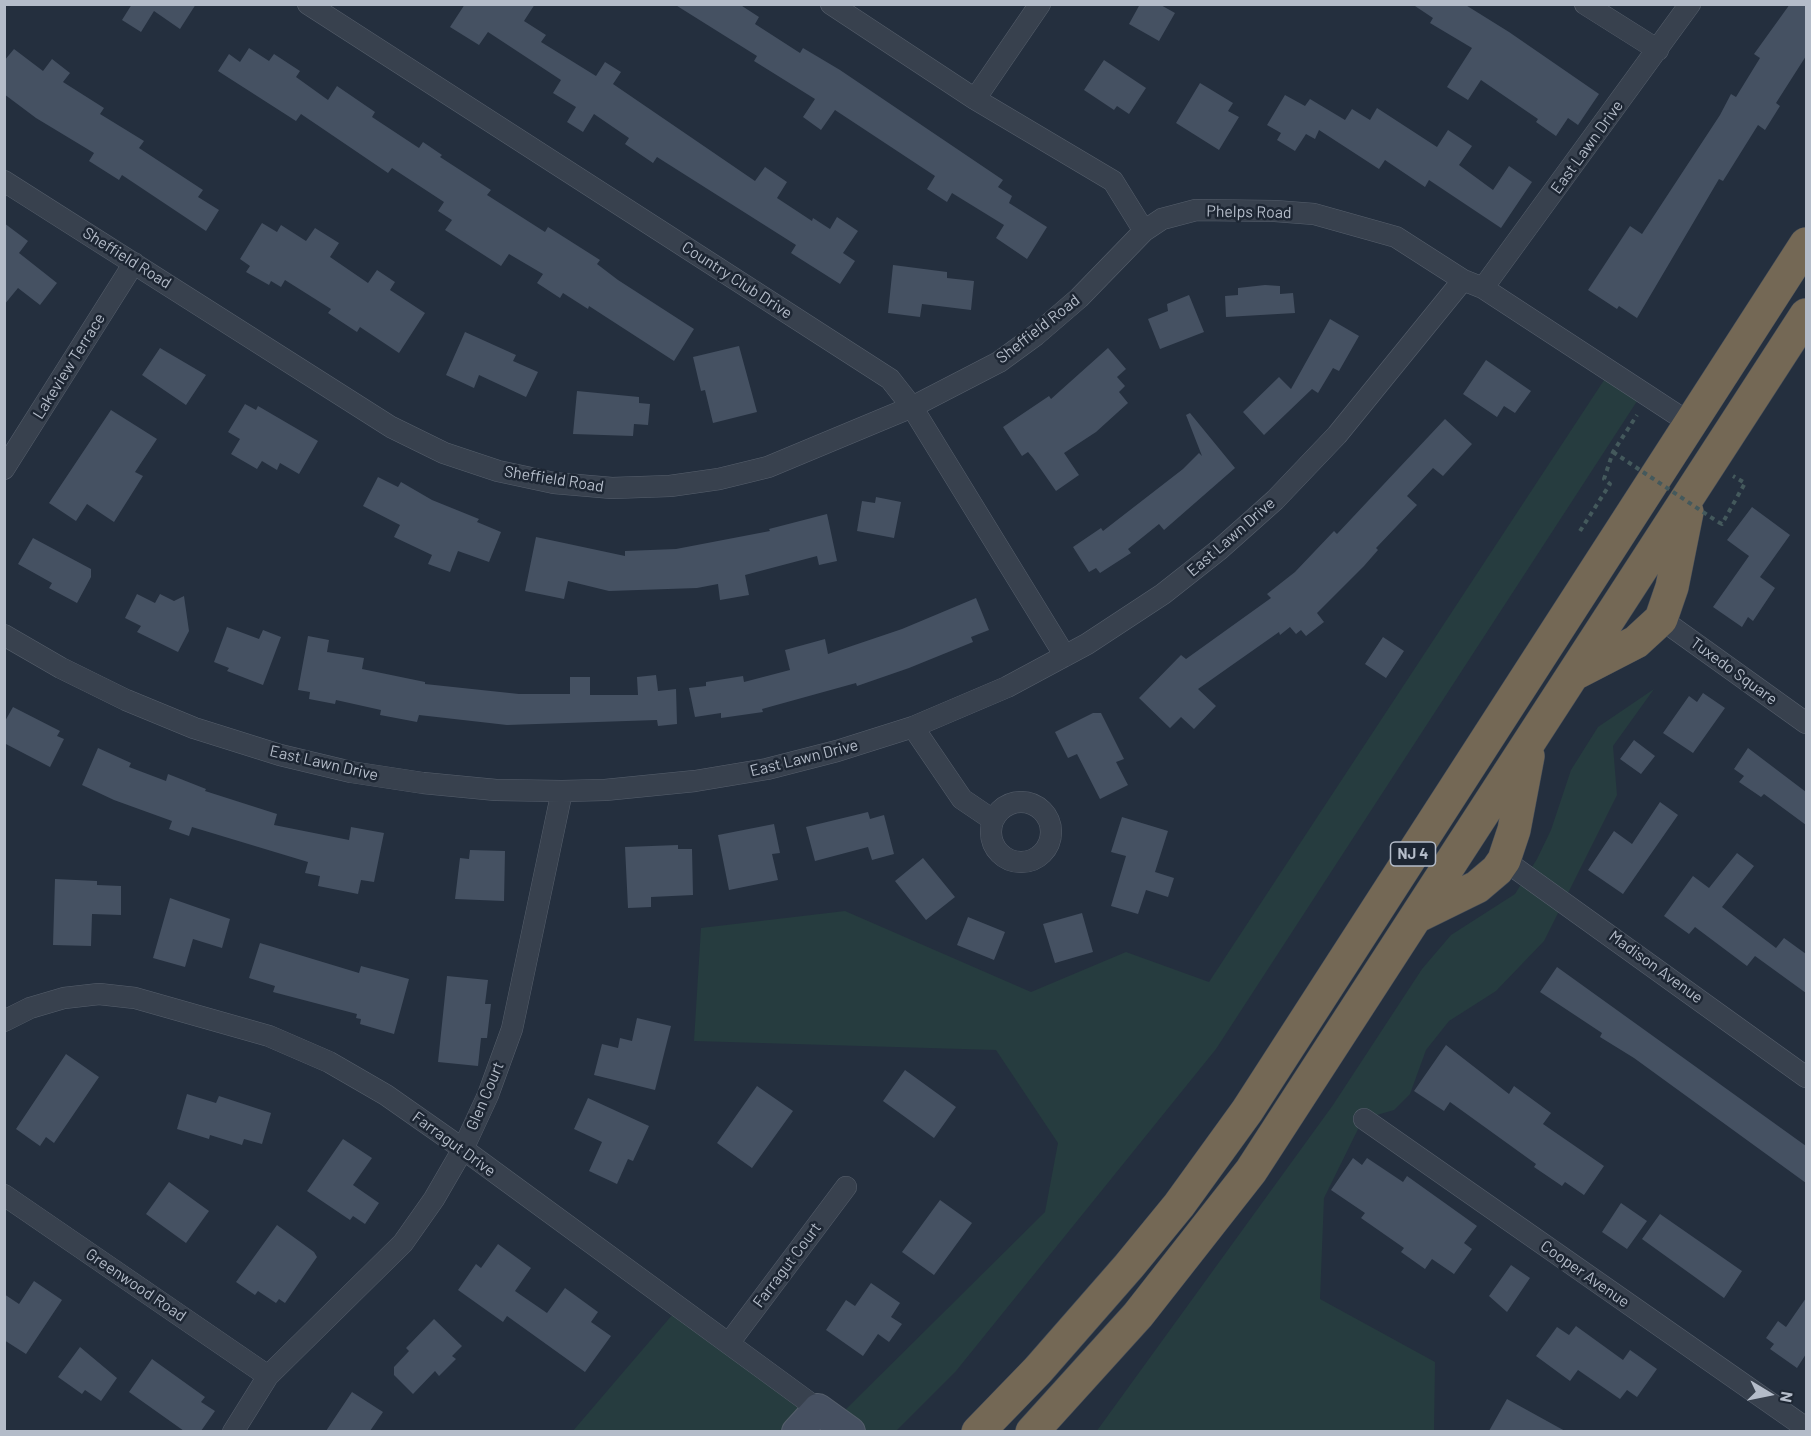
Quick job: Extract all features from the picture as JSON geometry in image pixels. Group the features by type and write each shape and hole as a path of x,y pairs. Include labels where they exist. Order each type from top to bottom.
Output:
{"highway":[{"name":"NJ 4","path":"978,1431 1038,1370 1110,1289 1174,1212 1225,1143 1806,244"},
{"name":"NJ 4","path":"1032,1431 1138,1315 1251,1171 1806,315"},
{"path":"1575,674 1636,642 1661,619 1672,587 1691,493"},
{"path":"1418,916 1477,887 1497,870 1504,860 1514,830 1531,741"}],"street":[{"name":"Country Club Drive","path":"308,4 890,379 912,407 1065,656"},
{"path":"831,4 975,99 1113,181 1144,231"},
{"path":"975,99 1040,4"},
{"path":"1585,4 1658,50"},
{"name":"East Lawn Drive","path":"1484,288 1690,4"},
{"name":"Sheffield Road","path":"4,181 392,427 444,453 498,471 554,483 612,488 670,486 719,479 768,467 912,407 999,362 1036,335 1080,298 1144,231"},
{"name":"Phelps Road","path":"1144,231 1162,219 1196,210 1314,214 1396,237 1463,280 1484,288 1691,424"},
{"name":"Lakeview Terrace","path":"4,469 134,263"},
{"name":"East Lawn Drive","path":"4,635 61,668 126,700 194,728 280,755 351,772 423,783 496,790 562,791 695,781 766,769 837,751 913,727 1007,687 1065,656 1163,594 1220,549 1275,500 1337,435 1463,280"},
{"name":"Tuxedo Square","path":"1661,619 1806,723"},
{"path":"913,727 962,799 993,820"},
{"name":"Glen Court","path":"233,1431 268,1376 403,1243 434,1198 463,1149 488,1095 512,1029 562,791"},
{"name":"Madison Avenue","path":"1504,860 1806,1077"},
{"name":"Farragut Drive","path":"4,1021 30,1008 64,998 99,994 135,998 269,1036 329,1062 386,1095 463,1149 850,1431"},
{"name":"Cooper Avenue","path":"1364,1119 1806,1428"},
{"name":"Farragut Court","path":"729,1343 846,1187"},
{"name":"Greenwood Road","path":"4,1195 268,1376"},
{"path":"797,1431 818,1408"}],"path":[{"path":"1580,531 1610,484 1604,479 1613,452 1649,396"},
{"path":"1613,452 1722,524 1744,483"}],"green space":[{"path":"1610,371 1643,392 1216,1049 956,1371 896,1431 572,1432 679,1307 835,1420 1045,1212 1058,1143 996,1050 694,1041 701,928 845,911 1031,992 1126,952 1209,982"},
{"path":"1654,689 1613,746 1617,795 1544,941 1496,991 1449,1021 1426,1050 1410,1094 1394,1110 1363,1119 1324,1198 1320,1299 1435,1362 1434,1431 1096,1432 1333,1105 1422,969 1451,935 1515,894 1537,859 1551,830 1571,770 1598,727"}],"building":[{"path":"132,4 196,4 180,29 154,11 141,32 122,20"},
{"path":"465,4 535,4 524,21 546,35 541,42 596,76 605,62 621,72 613,84 755,181 765,167 787,182 777,198 812,221 813,218 830,229 837,217 858,231 843,253 855,261 840,284 791,253 796,245 657,157 653,163 625,144 629,138 594,114 583,132 567,122 576,107 553,93 561,80 488,32 479,45 450,27"},
{"path":"674,4 739,4 759,17 755,24 800,53 803,48 840,70 1003,180 998,187 1012,196 1009,203 1047,227 1027,259 996,238 1004,225 952,193 947,202 927,189 935,176 835,110 821,130 803,117 815,99 754,61 757,56"},
{"path":"1140,4 1159,4 1175,13 1159,41 1129,24"},
{"path":"1412,4 1464,4 1599,94 1578,125 1568,118 1556,136 1536,122 1538,119 1481,80 1468,100 1447,87 1472,48 1430,23 1433,18"},
{"path":"1790,4 1806,4 1806,56 1776,103 1780,106 1765,130 1758,125 1723,181 1719,179 1637,318 1619,306 1617,309 1588,290 1630,226 1642,234 1720,115 1731,94 1736,97 1760,58 1754,54"},
{"path":"249,48 269,61 274,54 300,71 296,77 328,100 337,86 375,112 372,117 419,148 423,142 442,155 440,157 491,190 487,195 545,232 548,227 600,260 597,264 618,280 694,329 674,361 589,306 588,309 563,293 560,298 537,283 543,274 509,254 501,266 445,230 452,220 438,211 444,202 392,168 388,173 301,114 296,121 218,71 229,54 240,62"},
{"path":"14,49 43,71 52,59 70,73 63,82 104,108 100,114 144,141 139,148 203,190 198,197 219,210 206,231 122,175 119,180 89,161 94,153 36,118 4,94 4,61"},
{"path":"1104,60 1146,88 1129,114 1117,106 1114,110 1084,90"},
{"path":"1200,83 1233,103 1228,111 1239,117 1219,150 1176,123"},
{"path":"1285,95 1305,106 1310,99 1345,120 1352,109 1370,120 1377,108 1437,147 1448,130 1472,146 1459,165 1493,190 1509,166 1532,182 1501,228 1429,180 1425,187 1385,160 1379,169 1319,130 1315,139 1306,134 1295,151 1277,140 1281,133 1267,125"},
{"path":"4,223 28,241 19,253 57,283 40,305 18,288 4,305"},
{"path":"262,223 277,232 281,225 306,241 315,228 339,243 330,257 368,283 377,270 395,282 390,290 425,313 399,353 360,327 357,332 328,313 331,309 285,280 281,287 271,281 269,285 246,272 250,266 240,259"},
{"path":"893,265 947,272 947,278 974,281 971,310 922,304 920,317 888,313"},
{"path":"1280,286 1280,294 1293,293 1295,313 1226,317 1225,296 1238,295 1238,288"},
{"path":"1189,295 1204,332 1160,349 1148,319 1168,311 1167,304"},
{"path":"1330,319 1359,336 1339,371 1333,368 1318,393 1312,389 1264,435 1243,412 1279,377 1291,389"},
{"path":"465,332 516,355 513,361 538,372 526,397 479,375 474,388 446,375"},
{"path":"739,346 757,412 713,423 705,390 701,391 693,357"},
{"path":"160,348 206,375 186,405 142,375"},
{"path":"1108,348 1126,369 1117,377 1125,386 1119,392 1128,403 1096,432 1064,453 1079,475 1056,491 1028,452 1022,456 1003,427 1049,396 1051,399"},
{"path":"1486,360 1531,391 1515,413 1504,406 1497,417 1463,394"},
{"path":"577,391 639,397 639,403 650,404 648,425 634,424 633,436 573,434"},
{"path":"245,404 256,410 258,406 318,441 299,474 280,463 277,470 262,461 257,469 231,454 240,439 228,432"},
{"path":"111,410 157,439 135,472 143,476 114,522 87,504 76,521 49,503"},
{"path":"1190,413 1235,468 1164,530 1159,524 1128,549 1131,553 1100,573 1096,568 1089,572 1073,547 1101,528 1103,531 1183,469 1199,453 1202,456 1186,415"},
{"path":"1445,419 1472,444 1443,476 1433,468 1407,496 1417,505 1376,548 1378,550 1364,566 1317,613 1324,622 1306,636 1301,630 1296,634 1290,627 1280,635 1279,632 1198,689 1216,706 1194,729 1181,717 1170,728 1139,698 1181,655 1186,659 1271,598 1267,594 1295,572 1334,531 1337,534"},
{"path":"378,477 398,487 401,482 432,500 479,519 477,522 501,532 489,562 458,551 450,572 428,564 432,555 394,537 400,525 363,506"},
{"path":"876,497 901,502 894,538 857,531 862,501 875,503"},
{"path":"1752,507 1790,535 1760,577 1775,588 1753,621 1748,617 1742,627 1713,607 1749,556 1727,540"},
{"path":"827,514 837,561 819,565 817,556 745,575 749,595 720,600 718,584 697,588 609,591 568,581 564,599 525,591 536,537 625,556 625,551 676,549 770,531 769,529"},
{"path":"33,538 91,569 91,577 77,603 49,588 52,583 18,564"},
{"path":"137,594 155,603 160,594 174,601 184,596 189,631 178,652 137,632 141,626 125,618"},
{"path":"976,598 989,630 971,637 973,642 857,686 856,683 762,709 763,712 721,718 721,713 695,717 689,688 706,686 706,682 743,676 744,682 790,670 785,650 825,639 828,654 902,629"},
{"path":"227,627 259,639 263,630 281,637 263,685 227,671 229,668 214,662"},
{"path":"308,636 329,640 327,652 364,658 362,669 425,682 425,684 519,694 570,694 570,677 590,677 590,695 638,695 637,677 656,675 658,691 676,689 677,724 658,726 657,720 507,725 419,715 417,722 380,715 381,710 336,700 335,704 309,699 310,692 298,690"},
{"path":"1383,637 1404,651 1386,678 1365,664"},
{"path":"1703,693 1725,708 1693,753 1663,733 1689,696 1697,702"},
{"path":"13,707 60,731 57,736 64,739 50,767 4,743 4,723"},
{"path":"1093,713 1101,713 1124,759 1116,762 1128,785 1100,799 1077,754 1068,758 1055,732"},
{"path":"1634,740 1655,756 1641,774 1620,759"},
{"path":"98,748 131,763 129,767 166,781 168,774 206,789 205,791 277,814 274,825 349,840 351,827 384,833 374,882 361,880 358,894 318,886 320,876 305,873 308,862 192,827 189,836 169,829 172,821 114,800 82,785"},
{"path":"1748,748 1806,792 1806,825 1764,794 1761,797 1739,782 1744,776 1734,769"},
{"path":"1660,802 1678,815 1623,894 1588,870 1614,831 1632,844"},
{"path":"868,812 870,819 884,815 894,854 872,860 868,847 815,861 806,827"},
{"path":"1122,817 1168,831 1155,872 1174,878 1168,897 1146,890 1138,914 1111,906 1126,856 1111,852"},
{"path":"774,824 780,853 772,854 778,880 729,890 718,835"},
{"path":"678,845 678,849 692,849 693,895 651,897 651,907 628,908 625,847"},
{"path":"470,850 505,851 504,901 455,899 460,858 469,859"},
{"path":"1737,853 1754,866 1722,907 1776,948 1784,938 1806,954 1806,993 1755,956 1747,966 1695,927 1689,934 1664,916 1693,876 1709,888"},
{"path":"923,858 955,897 926,920 895,881"},
{"path":"55,879 97,881 97,885 121,886 121,915 92,914 91,946 53,945"},
{"path":"170,898 230,919 222,948 193,939 185,967 153,958"},
{"path":"1082,913 1093,952 1055,963 1043,924"},
{"path":"968,917 1005,932 994,960 957,945"},
{"path":"260,943 359,973 361,966 409,979 394,1034 360,1024 361,1019 356,1018 357,1014 273,992 275,986 249,978"},
{"path":"1557,967 1806,1146 1806,1183 1634,1058 1600,1037 1602,1033 1540,992"},
{"path":"447,976 488,980 485,1004 491,1004 487,1038 481,1038 478,1066 438,1062"},
{"path":"637,1018 671,1026 655,1090 594,1075 602,1044 618,1048 620,1038 632,1041"},
{"path":"1446,1045 1509,1094 1514,1086 1551,1113 1543,1124 1604,1166 1584,1195 1565,1182 1562,1186 1534,1167 1536,1164 1450,1102 1444,1111 1414,1091"},
{"path":"66,1054 99,1077 54,1143 46,1137 40,1146 16,1129"},
{"path":"905,1070 956,1107 934,1138 883,1101"},
{"path":"757,1086 793,1111 752,1168 717,1143"},
{"path":"187,1094 216,1103 219,1096 271,1113 262,1144 244,1139 242,1145 210,1135 209,1139 177,1129"},
{"path":"588,1098 649,1126 633,1161 628,1159 617,1184 589,1171 602,1142 574,1129"},
{"path":"343,1139 372,1158 353,1185 379,1203 365,1224 353,1216 350,1220 307,1191"},
{"path":"1353,1158 1362,1165 1367,1158 1403,1182 1407,1176 1477,1226 1464,1243 1472,1249 1454,1274 1432,1259 1425,1269 1401,1252 1404,1248 1361,1218 1365,1213 1331,1190"},
{"path":"169,1182 209,1211 186,1243 146,1214"},
{"path":"940,1200 972,1223 934,1275 902,1252"},
{"path":"1621,1203 1647,1221 1627,1249 1602,1232"},
{"path":"1660,1214 1742,1271 1724,1298 1642,1239"},
{"path":"277,1225 314,1252 317,1257 285,1303 279,1299 276,1303 258,1291 255,1295 236,1282"},
{"path":"498,1244 531,1268 515,1291 547,1313 565,1288 598,1312 591,1322 611,1336 585,1372 507,1316 503,1322 458,1290 476,1264 481,1268"},
{"path":"1511,1265 1530,1278 1507,1312 1489,1296"},
{"path":"34,1281 62,1300 26,1354 4,1340 4,1294 19,1304"},
{"path":"871,1283 900,1303 891,1317 902,1324 889,1342 878,1334 863,1356 826,1330 846,1300 855,1306"},
{"path":"1806,1298 1806,1354 1797,1368 1770,1349 1774,1344 1766,1338 1778,1321 1786,1327"},
{"path":"434,1319 462,1346 452,1356 456,1359 439,1376 435,1371 413,1394 394,1375 394,1367 409,1351 406,1348"},
{"path":"1576,1326 1623,1360 1630,1350 1657,1369 1637,1397 1627,1390 1620,1399 1578,1370 1570,1381 1536,1356 1557,1327 1569,1335"},
{"path":"80,1347 117,1378 101,1401 85,1390 82,1394 58,1377"},
{"path":"152,1359 205,1397 201,1402 215,1411 201,1431 184,1431 129,1392"},
{"path":"352,1392 383,1412 370,1431 326,1431"},
{"path":"1507,1399 1565,1431 1489,1431"}]}
